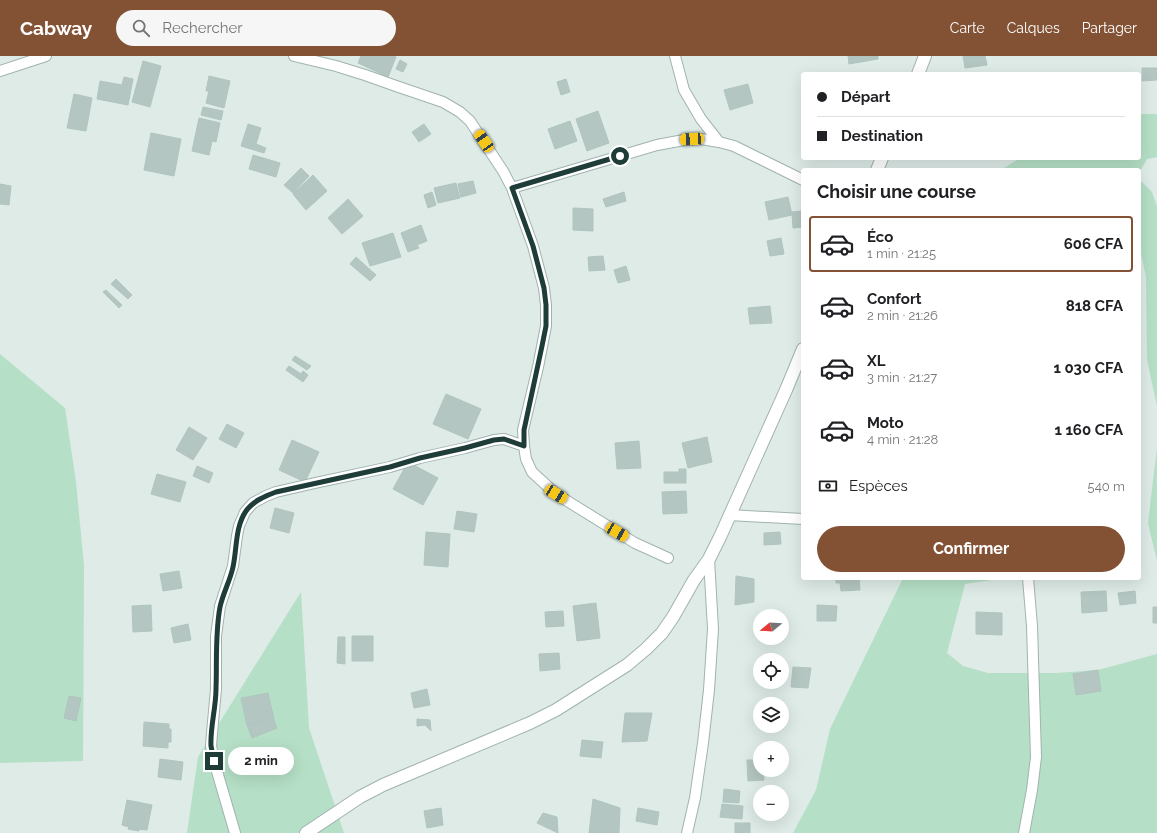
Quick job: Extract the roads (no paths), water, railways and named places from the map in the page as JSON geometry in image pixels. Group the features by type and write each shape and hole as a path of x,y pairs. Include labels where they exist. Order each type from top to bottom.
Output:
{"street":[{"path":"0,71 46,56"},
{"path":"294,56 336,66 443,102 460,112 470,121 503,171 512,188 533,246 542,280 546,305 546,326 524,430 526,460 532,472 556,494 629,539 668,558"},
{"path":"675,56 684,90 701,119 719,142"},
{"path":"919,72 925,56"},
{"path":"512,188 658,145 684,140 701,139 719,142 739,148 801,179"},
{"path":"306,833 360,797 383,785 530,723 556,710 627,666 646,649 662,633 694,580 709,559 801,354"},
{"path":"235,833 211,746 216,689 216,636 220,606 234,566 239,526 245,512 253,503 276,492 383,469 420,458 494,440 504,439 524,446"},
{"path":"729,515 801,518"},
{"path":"687,833 695,798 709,690 713,628 709,559"},
{"path":"1024,833 1036,757 1032,626 1028,580"}]}
